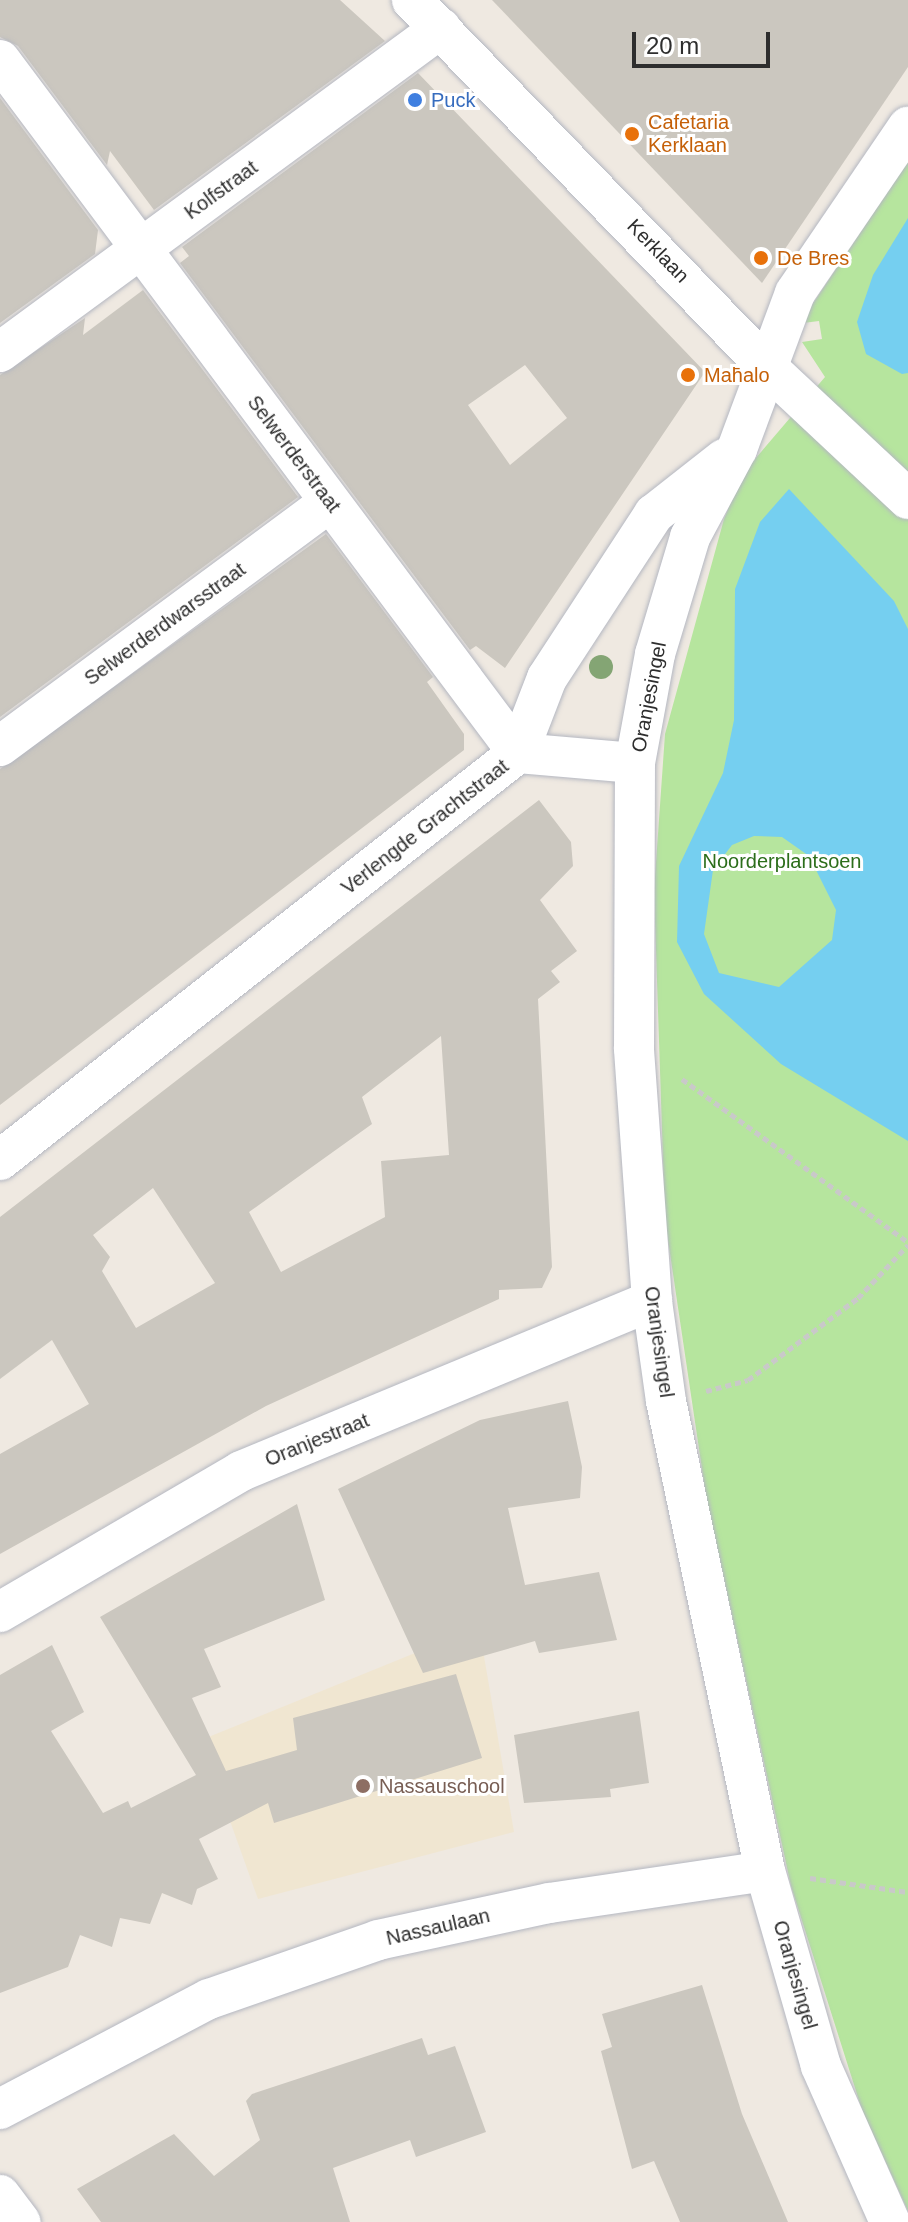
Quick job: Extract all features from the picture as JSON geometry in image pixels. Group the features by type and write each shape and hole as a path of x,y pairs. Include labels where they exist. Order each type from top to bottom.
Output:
{"street":[{"name":"Kerklaan","path":"412,0 767,367 908,499"},
{"name":"Kolfstraat","path":"0,352 441,28"},
{"name":"Selwerderstraat","path":"0,60 518,753"},
{"path":"737,449 795,293 908,127"},
{"name":"Verlengde Grachtstraat","path":"0,1160 518,753 547,678 654,514 737,449"},
{"name":"Oranjesingel","path":"737,449 690,537 655,654 635,763 634,1048 652,1301 666,1401 765,1871 821,2066 890,2222"},
{"name":"Selwerderdwarsstraat","path":"0,746 330,502"},
{"path":"518,753 635,763"},
{"name":"Oranjestraat","path":"0,1612 241,1471 652,1301"},
{"name":"Nassaulaan","path":"0,2109 209,1999 378,1940 549,1903 765,1871"},
{"path":"0,2195 20,2222"}],"path":[{"path":"634,1048 757,1127 908,1244 858,1298 748,1380 666,1401"},
{"path":"765,1871 908,1892"}],"shaded area":[{"name":"Nassauschool","path":"479,1627 514,1832 258,1899 201,1740"}],"green space":[{"name":"Noorderplantsoen","path":"908,161 908,2211 862,2110 791,1886 706,1496 665,1220 654,891 665,734 724,519 743,473 825,377 802,342 822,339 819,321 803,323"}],"water":[{"path":"908,218 908,373 902,374 866,354 857,322 873,275"},
{"path":"789,489 894,601 908,629 908,1141 781,1064 704,994 677,942 679,866 723,773 734,720 735,589 760,522","holes":["754,836 782,837 809,856 836,910 832,940 779,987 719,973 704,934 713,870 732,845"]}],"building":[{"path":"0,0 340,0 385,41 154,210 110,151 107,165 18,46 0,37"},
{"path":"492,0 908,0 908,67 762,283"},
{"path":"418,73 705,372 505,668 476,646 470,650 180,263 189,256 182,247","holes":["525,365 567,418 510,465 468,405"]},
{"path":"0,98 98,230 95,254 0,323"},
{"path":"143,290 298,497 0,717 0,375 85,318 83,335"},
{"path":"326,534 433,677 427,682 464,734 464,750 0,1105 0,769"},
{"path":"539,800 571,842 573,866 540,900 577,951 551,971 560,982 538,999 552,1267 542,1288 499,1290 499,1299 266,1406 0,1554 0,1454 89,1404 52,1340 0,1379 0,1217","holes":["441,1036 449,1155 381,1161 385,1217 281,1272 249,1212 372,1124 362,1097","153,1188 215,1283 136,1328 102,1271 110,1257 93,1235"]},
{"path":"568,1401 582,1467 580,1498 508,1508 525,1585 599,1572 617,1640 539,1653 535,1641 423,1673 338,1489 480,1420"},
{"path":"297,1504 325,1600 204,1649 221,1687 192,1698 226,1771 297,1750 293,1718 456,1674 482,1758 274,1823 268,1803 199,1839 218,1879 197,1889 192,1905 162,1893 150,1924 120,1918 112,1947 80,1935 68,1967 0,1993 0,1675 52,1645 84,1712 51,1731 103,1813 128,1801 131,1808 196,1775 100,1617"},
{"path":"639,1711 649,1783 610,1789 611,1797 524,1803 514,1735"},
{"path":"702,1985 742,2114 788,2222 680,2222 654,2161 632,2169 601,2051 612,2047 602,2014"},
{"path":"422,2038 428,2055 455,2046 486,2132 416,2157 410,2140 333,2168 350,2222 101,2222 77,2189 174,2134 214,2176 260,2140 246,2101 252,2094"}],"place":[{"name":"Puck","path":"415,100"},
{"name":"Cafetaria Kerklaan","path":"632,134"},
{"name":"De Bres","path":"761,258"},
{"name":"Mah̄alo","path":"688,375"},
{"name":"Nassauschool","path":"363,1786"}]}
